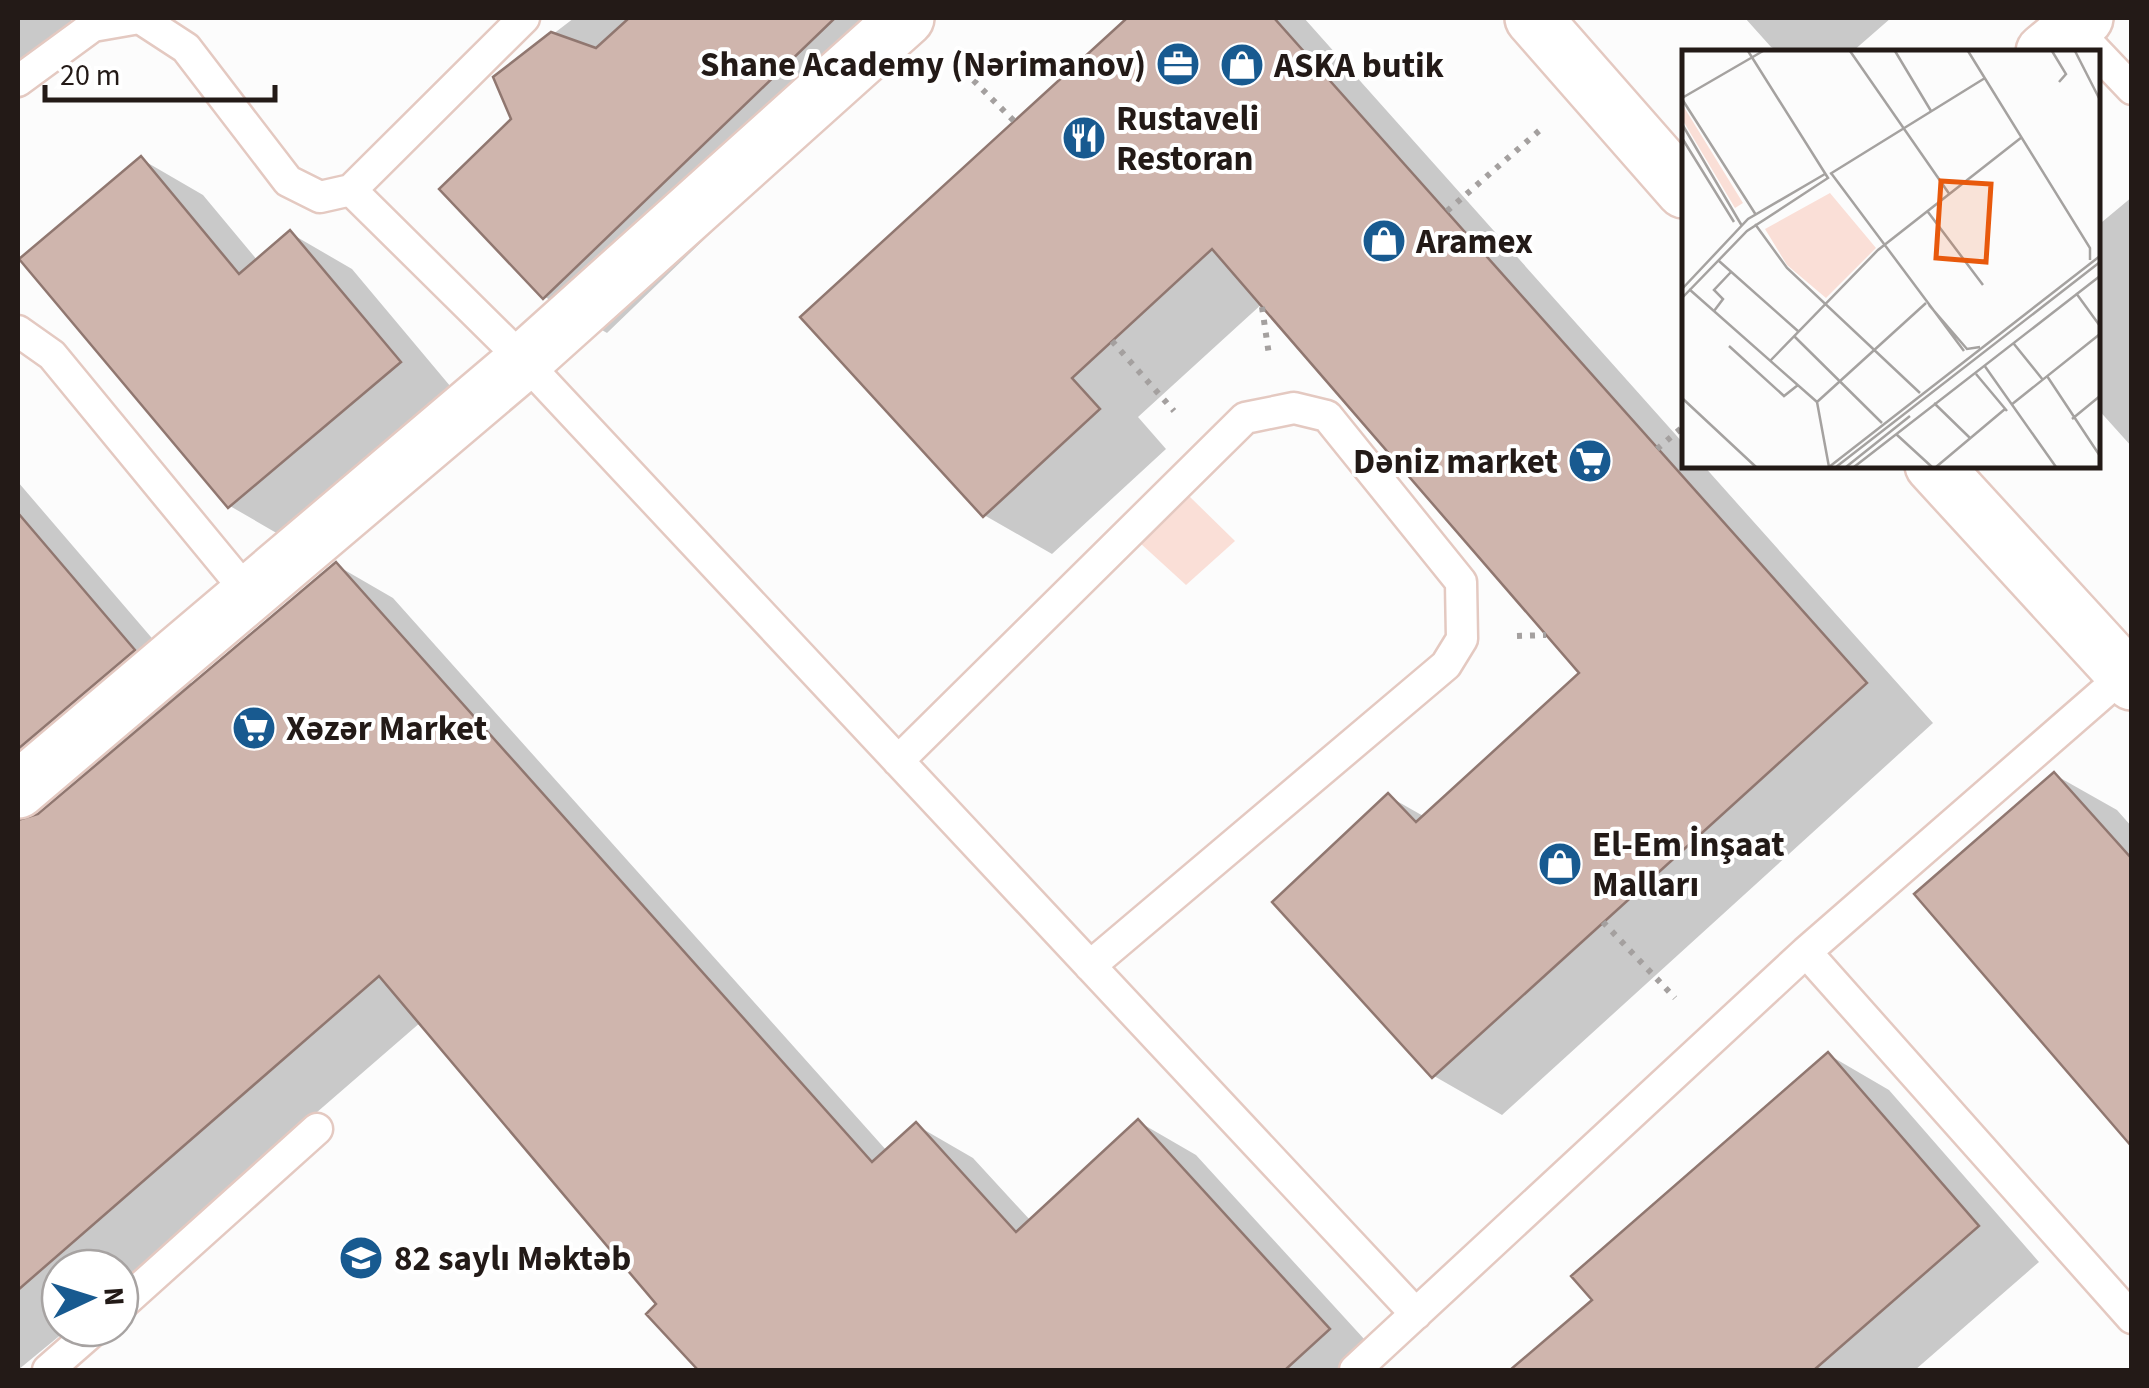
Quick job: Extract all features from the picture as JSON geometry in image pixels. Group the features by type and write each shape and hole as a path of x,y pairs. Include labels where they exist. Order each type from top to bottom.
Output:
{"street":[{"path":"18,790 524,361 906,18"},
{"path":"1533,18 1682,188"},
{"path":"1936,468 2128,678"}],"lane":[{"path":"18,82 93,26 140,18 186,48 288,181 320,198 352,190 524,18"},
{"path":"2068,32 2088,50"},
{"path":"2099,60 2132,90"},
{"path":"352,190 524,361 1416,1314"},
{"path":"18,331 52,355 248,593"},
{"path":"898,761 1245,418 1294,408 1327,416 1461,582 1461,643 1446,664 1090,966"},
{"path":"1354,1370 1806,952 2128,678"},
{"path":"1806,952 2132,1318"},
{"path":"140,1288 317,1129"},
{"path":"48,1370 73,1348"}],"path":[{"path":"949,56 1014,121"},
{"path":"1446,211 1592,86"},
{"path":"1112,341 1211,452"},
{"path":"1658,449 1682,428"},
{"path":"1603,922 1714,1038"}],"shaded area":[{"path":"1188,495 1235,541 1186,585 1139,542"}],"building":[{"path":"629,18 835,18 543,299 439,189 511,119 493,77 551,32 596,48"},
{"path":"1127,18 1274,18 1867,683 1432,1078 1272,902 1388,793 1416,822 1579,673 1212,249 1072,378 1100,409 983,517 800,317"},
{"path":"141,156 239,274 290,230 401,362 228,508 19,259"},
{"path":"18,513 135,650 18,749"},
{"path":"336,562 872,1162 916,1122 1016,1232 1138,1119 1330,1329 1285,1370 698,1370 646,1314 656,1304 379,976 66,1248 40,1248 40,1271 18,1290 18,820 38,814"},
{"path":"2054,772 2132,859 2132,1147 1914,894"},
{"path":"1828,1052 1979,1226 1814,1370 1510,1370 1592,1300 1571,1276"}],"place":[{"name":"Shane Academy (Nərimanov)","path":"1178,64"},
{"name":"ASKA butik","path":"1242,65"},
{"name":"Rustaveli Restoran","path":"1084,138"},
{"name":"Aramex","path":"1384,241"},
{"name":"Dəniz market","path":"1590,461"},
{"name":"Xəzər Market","path":"254,728"},
{"name":"El-Em İnşaat Malları","path":"1560,864"},
{"name":"82 saylı Məktəb","path":"361,1258"}]}
